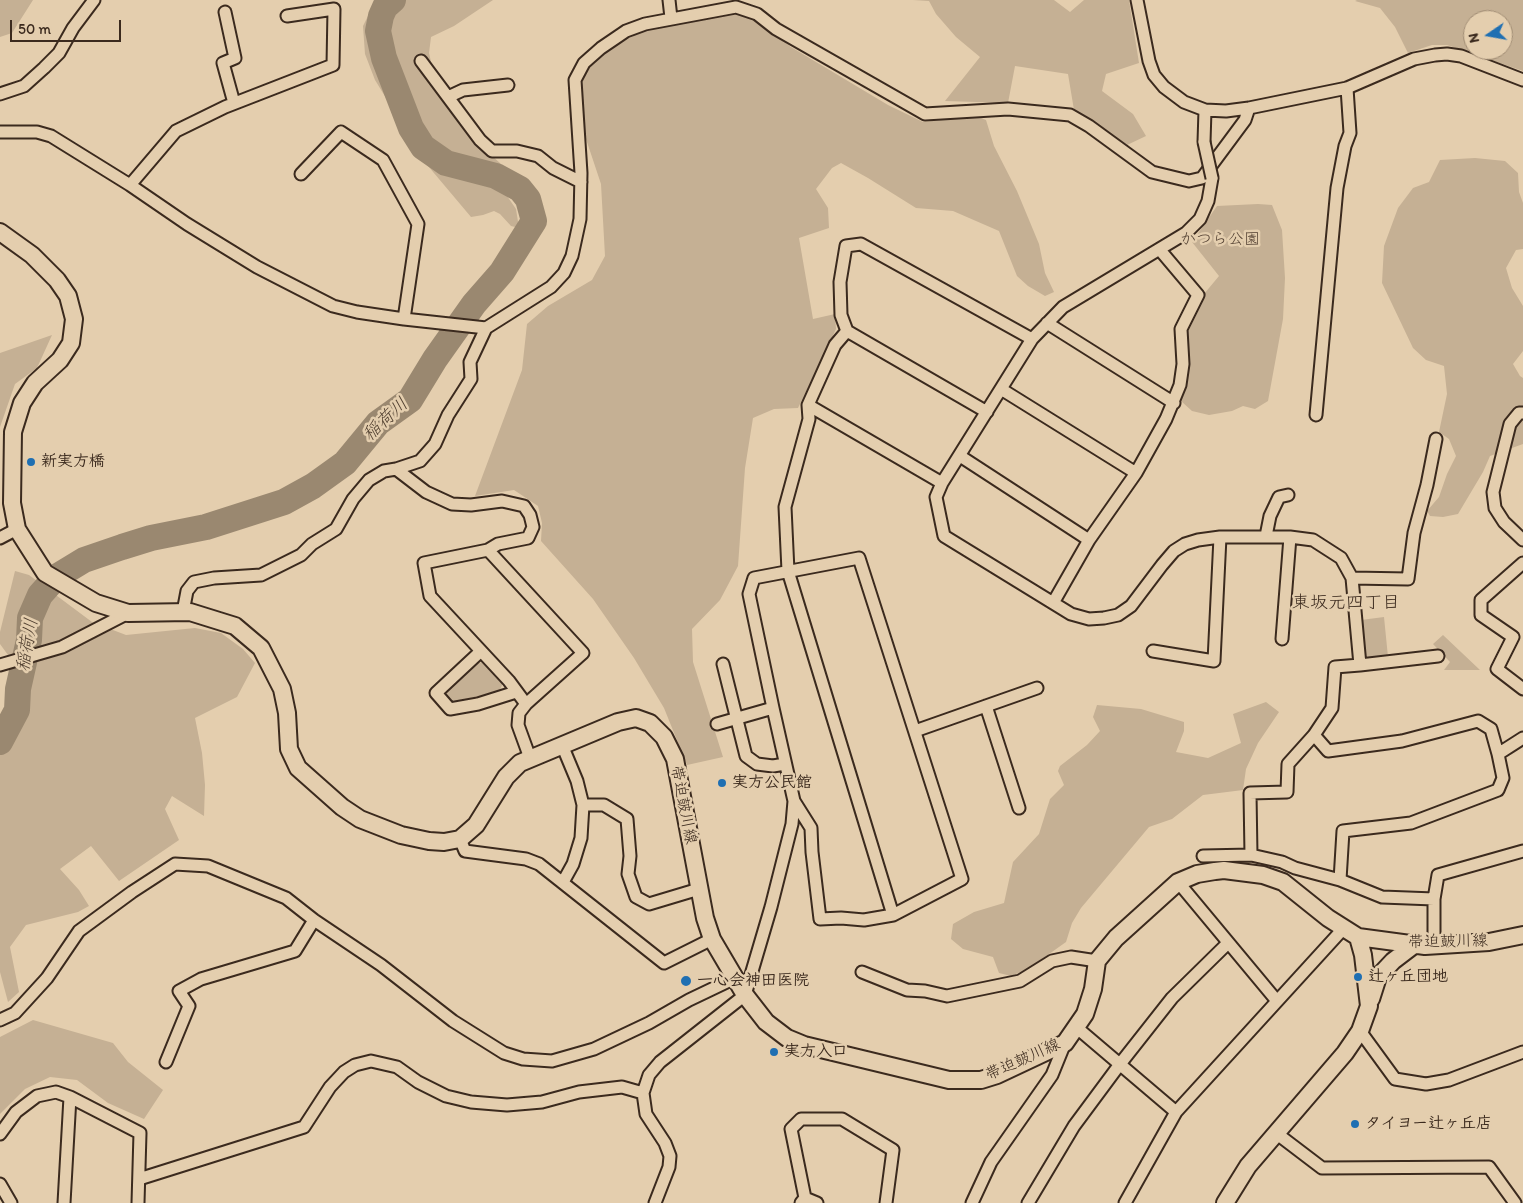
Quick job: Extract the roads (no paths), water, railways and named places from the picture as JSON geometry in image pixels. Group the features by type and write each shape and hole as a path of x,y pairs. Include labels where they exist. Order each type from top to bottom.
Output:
{"street":[{"path":"0,94 24,86 49,63 59,53 73,28 94,0"},
{"path":"669,0 671,18"},
{"path":"1137,0 1149,61 1154,75 1164,87 1184,102 1205,110 1226,111 1249,108 1347,88 1414,59 1447,54 1461,56 1523,80"},
{"path":"0,132 43,133 130,185 257,268 333,306 357,312 404,319 482,328 551,287 564,273 572,256 580,219 581,182 575,80 584,63 601,48 626,31 645,24 736,8 757,14 776,29 925,114 1008,109 1070,115 1089,126 1152,172 1188,181 1202,178 1245,120 1249,108"},
{"path":"130,185 176,130 234,103 333,65 334,9 287,16"},
{"path":"225,12 235,58 223,63 234,103"},
{"path":"421,61 480,140 492,151 517,151 538,156 553,168 581,182"},
{"path":"448,97 463,90 508,85"},
{"path":"1316,415 1337,188 1350,133 1347,88"},
{"path":"1205,110 1204,142 1212,178 1208,201 1200,219 1186,233 1160,250 1063,307 1032,339 942,483 936,497 944,536 1070,614 1090,619 1118,615 1131,606 1174,551 1192,542 1220,537 1266,536 1313,540 1341,558 1352,578 1360,665"},
{"path":"301,174 341,132 383,160 418,224 404,319"},
{"path":"0,232 32,255 57,280 68,296 74,319 71,342 60,360 36,383 22,403 13,432 12,503 17,529 45,573 96,603 128,614 190,612 235,626 262,648 282,690 287,714 289,749 298,768 342,807 360,818 401,835 429,841 444,842 460,839 465,852 526,859 539,864 664,963 712,939"},
{"path":"987,412 847,331 841,315 840,282 846,246 862,244 1032,339"},
{"path":"1053,603 1090,540 1136,473 1174,403 1180,384 1183,364 1181,329 1198,295 1160,250"},
{"path":"1047,323 1174,403"},
{"path":"183,612 186,591 194,582 214,578 261,575 300,555 312,544 336,528 353,499 369,480 384,471 396,470 420,461 435,444 448,415 471,378 470,362 482,328"},
{"path":"847,331 835,345 808,405 809,420 785,507 788,572 892,915"},
{"path":"1001,389 1136,473"},
{"path":"808,405 942,483"},
{"path":"1523,413 1519,413 1510,424 1493,492 1495,508 1504,522 1523,540"},
{"path":"1352,578 1408,579 1414,533 1427,485 1436,440"},
{"path":"960,456 1090,540"},
{"path":"396,470 426,492 452,504 471,505 502,501 524,506 530,515 533,527 528,538 498,544 488,550 424,563 430,596 481,651 526,704"},
{"path":"1266,536 1270,516 1279,497 1288,495"},
{"path":"0,538 17,529"},
{"path":"1153,651 1214,661 1220,537"},
{"path":"1282,639 1290,537"},
{"path":"488,550 583,653 526,704 519,713 518,725 530,758"},
{"path":"655,1203 669,1167 670,1156 665,1143 646,1114 643,1093 649,1075 660,1062 745,995 792,824 794,801 749,594 754,578 859,558 962,879 892,915 864,920 820,919 811,828 794,801"},
{"path":"1523,563 1481,600 1481,615 1513,637 1497,669 1523,690"},
{"path":"3,664 62,647 128,614"},
{"path":"481,651 436,693 450,709 478,704 516,692"},
{"path":"1251,855 1250,793 1287,792 1288,764 1314,735 1332,708 1334,667 1438,656"},
{"path":"723,664 746,756 757,764 773,766 786,764"},
{"path":"915,731 1037,688"},
{"path":"986,706 1019,808"},
{"path":"716,724 773,708"},
{"name":"帯迫皷川線","path":"460,839 476,825 506,777 520,763 618,722 636,718 650,723 664,737 675,759 699,889 712,939 745,995 766,1022 787,1038 804,1045 949,1080 981,1080 997,1075 1065,1043 1085,1014 1093,989 1097,961 1116,938 1178,882 1197,874 1224,870 1263,875 1283,882 1343,929 1358,937 1434,946 1489,942 1523,935"},
{"path":"1314,735 1328,751 1402,741 1478,721 1490,729 1503,778 1498,790 1411,823 1343,831 1340,880"},
{"path":"1498,754 1523,738"},
{"path":"562,745 577,781 583,805 581,838 573,864 563,882"},
{"path":"583,805 604,805 627,819 630,856 628,874 636,897 649,904 699,889"},
{"path":"1434,946 1434,900 1438,875 1523,851"},
{"path":"1203,856 1251,855 1282,862 1295,868 1340,880 1382,897 1434,900"},
{"path":"0,1020 14,1013 47,978 78,931 175,864 208,866 286,898 314,920 381,965 482,1041 504,1053 523,1059 552,1060 594,1049 649,1023 689,1000 735,978"},
{"path":"1178,882 1277,1001"},
{"path":"166,1062 189,1006 179,991 201,979 295,951 314,920"},
{"path":"1124,1203 1176,1112 1343,929"},
{"path":"1358,937 1363,955 1369,1006"},
{"path":"1028,1203 1074,1126 1120,1064 1172,998 1228,943"},
{"path":"1225,1203 1248,1166 1345,1053 1360,1031 1378,977 1393,960 1414,945"},
{"path":"862,972 907,990 947,996 1020,981 1052,961 1071,956 1097,961"},
{"path":"1076,1027 1176,1112"},
{"path":"1360,1031 1395,1078 1426,1084 1448,1080 1523,1052"},
{"path":"976,1201 991,1162 1052,1075 1065,1043"},
{"path":"138,1179 304,1127 330,1087 344,1072 355,1065 371,1061 397,1067 418,1082 446,1096 471,1102 507,1105 542,1102 580,1092 622,1087 643,1093"},
{"path":"0,1134 16,1112 37,1096 56,1092 70,1097 140,1133 138,1203"},
{"path":"64,1203 70,1097"},
{"path":"817,1203 803,1200 792,1129 801,1119 842,1119 893,1150 886,1203"},
{"path":"1276,1133 1322,1168 1490,1167 1515,1203"},
{"path":"0,1184 11,1203"}],"waterway":[{"name":"稲荷川","path":"0,742 17,710 18,689 29,640 30,618 40,595 56,577 84,560 122,547 151,538 206,527 284,502 313,486 345,463 378,423 410,400 435,359 474,304 502,272 534,221 528,199 520,189 496,176 446,163 423,147 411,128 384,58 378,31 385,7 393,0"}],"place":[{"name":"新実方橋","path":"31,462"},
{"name":"実方公民館","path":"722,783"},
{"name":"辻ヶ丘団地","path":"1358,977"},
{"name":"一心会神田医院","path":"686,981"},
{"name":"実方入口","path":"774,1052"},
{"name":"タイヨー辻ヶ丘店","path":"1355,1124"}],"district":[{"name":"東坂元四丁目","path":"1346,603"}],"park label":[{"name":"かつら公園","path":"1220,240"}]}
